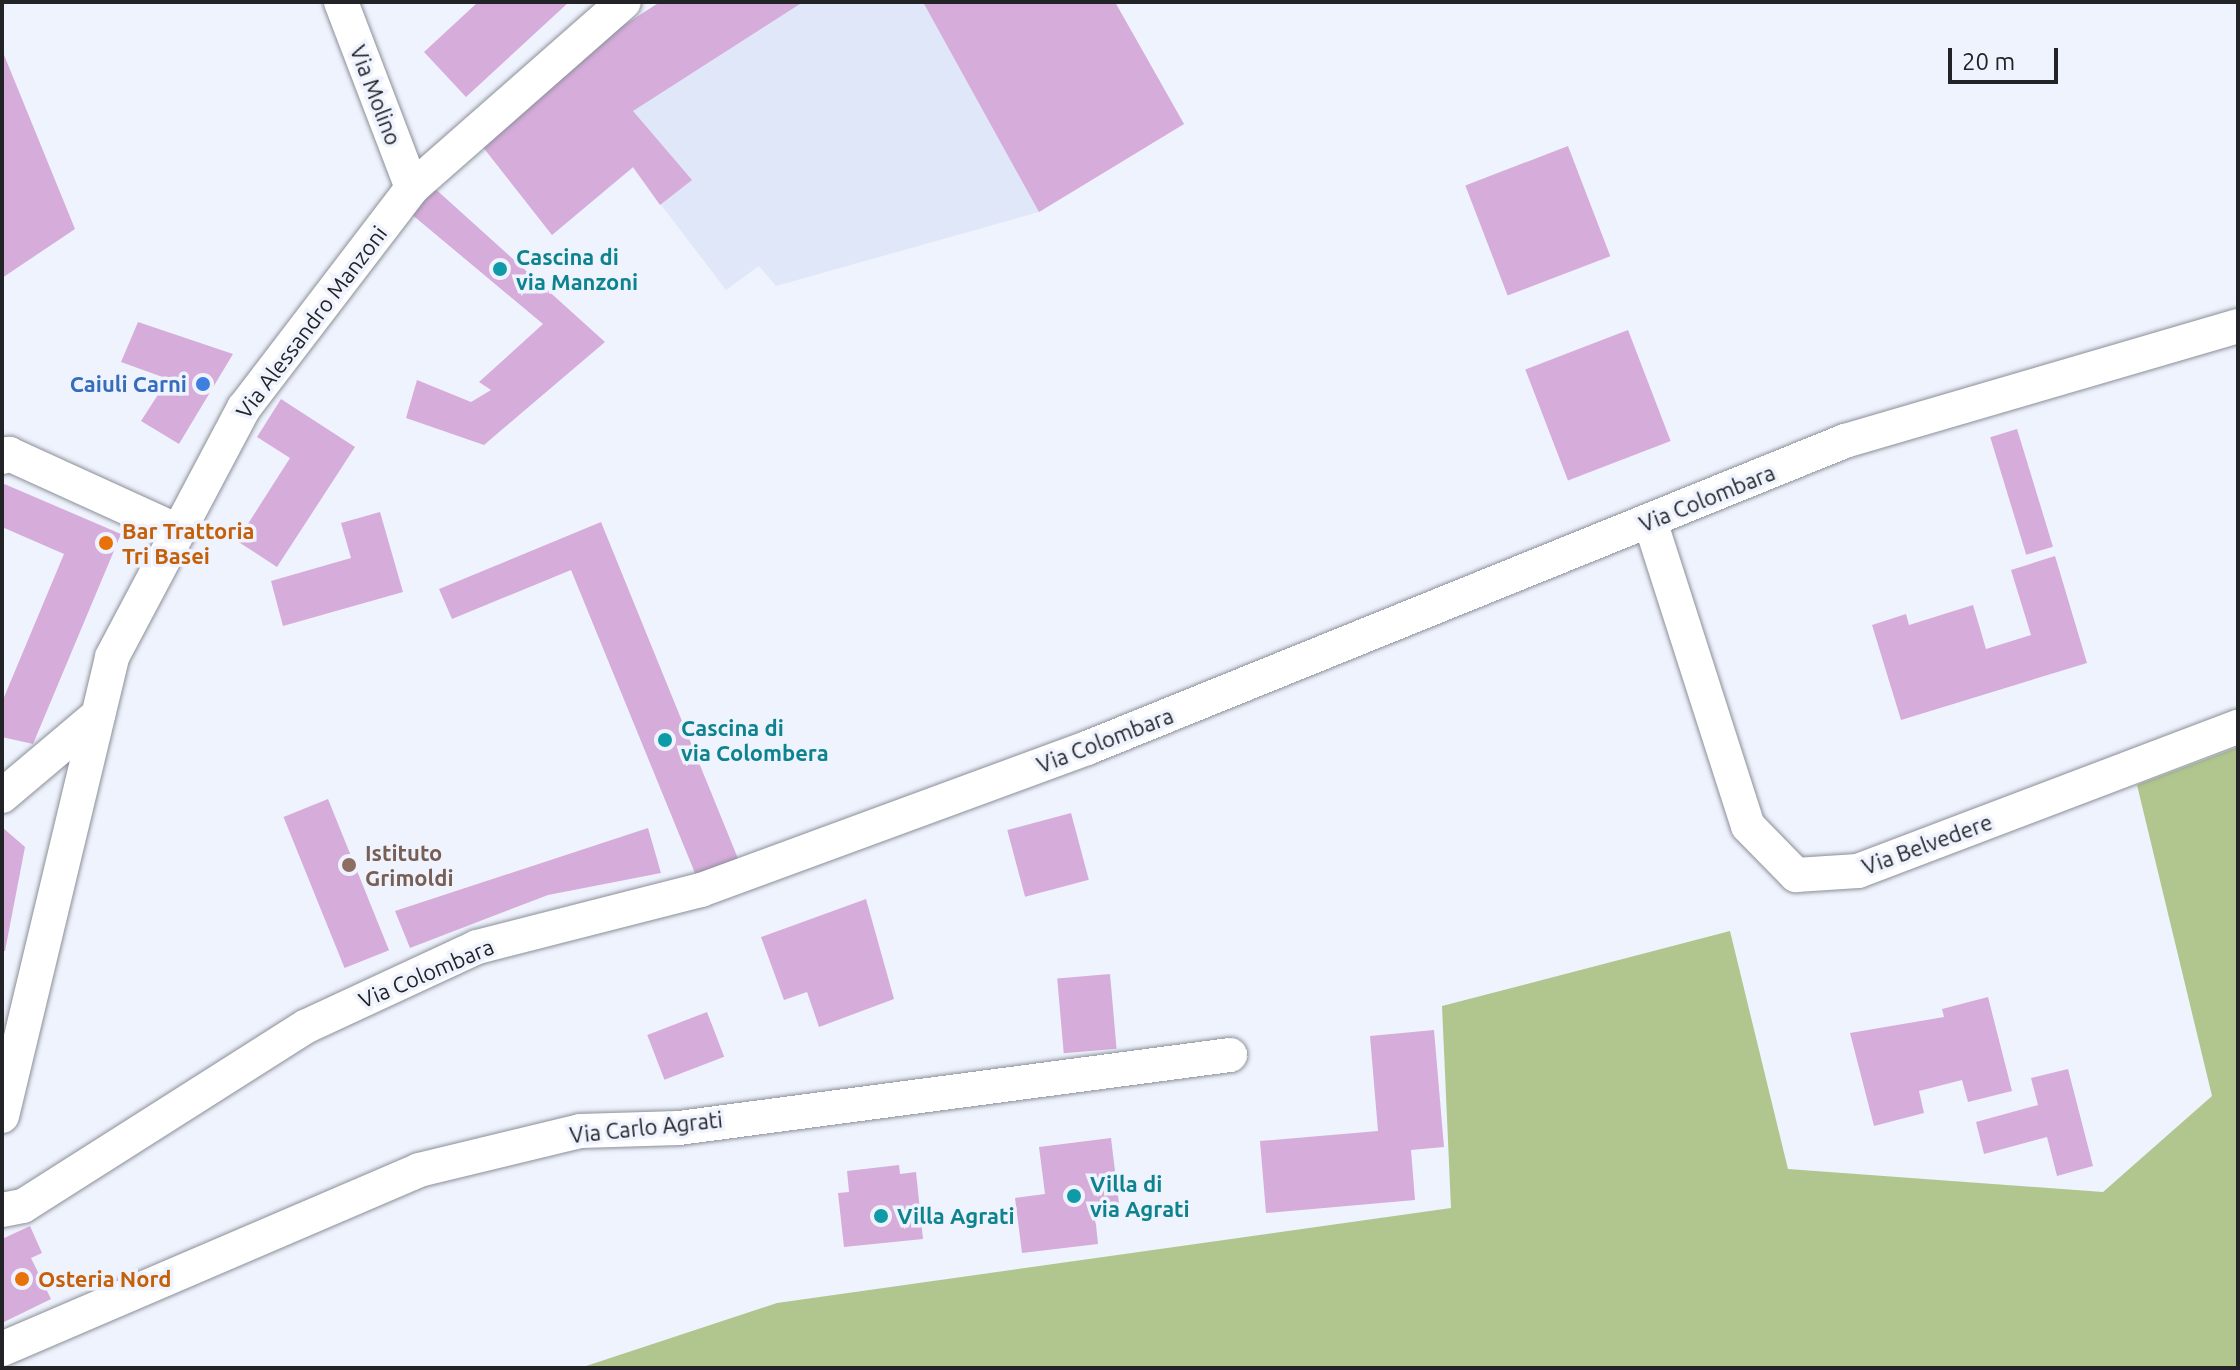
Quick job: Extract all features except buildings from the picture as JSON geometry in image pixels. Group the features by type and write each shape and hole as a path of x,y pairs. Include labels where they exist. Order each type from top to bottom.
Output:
{"street":[{"name":"Via Molino","path":"341,2 412,188"},
{"name":"Via Alessandro Manzoni","path":"2,1116 112,657 244,408 412,188 624,2"},
{"name":"Via Colombara","path":"2,1210 23,1206 307,1026 477,947 701,890 1087,748 1845,441 2238,326"},
{"path":"2,457 9,454 178,531"},
{"name":"Via Belvedere","path":"1650,521 1748,826 1796,875 1858,871 2238,727"},
{"path":"2,796 98,715"},
{"name":"Via Carlo Agrati","path":"2,1349 419,1170 580,1131 679,1128 1230,1055"}],"shaded area":[{"path":"660,2 1115,2 1184,124 1039,212 776,286 759,266 726,290 633,168 552,235 479,142"}],"green space":[{"path":"2238,747 2238,1368 580,1368 777,1303 1451,1208 1442,1006 1730,931 1788,1169 2103,1192 2212,1096 2137,785"}],"place":[{"name":"Cascina di via Manzoni","path":"500,269"},
{"name":"Caiuli Carni","path":"203,384"},
{"name":"Bar Trattoria Tri Basei","path":"106,543"},
{"name":"Cascina di via Colombera","path":"665,740"},
{"name":"Istituto Grimoldi","path":"349,865"},
{"name":"Villa di via Agrati","path":"1074,1196"},
{"name":"Villa Agrati","path":"881,1216"},
{"name":"Osteria Nord","path":"22,1279"}]}
